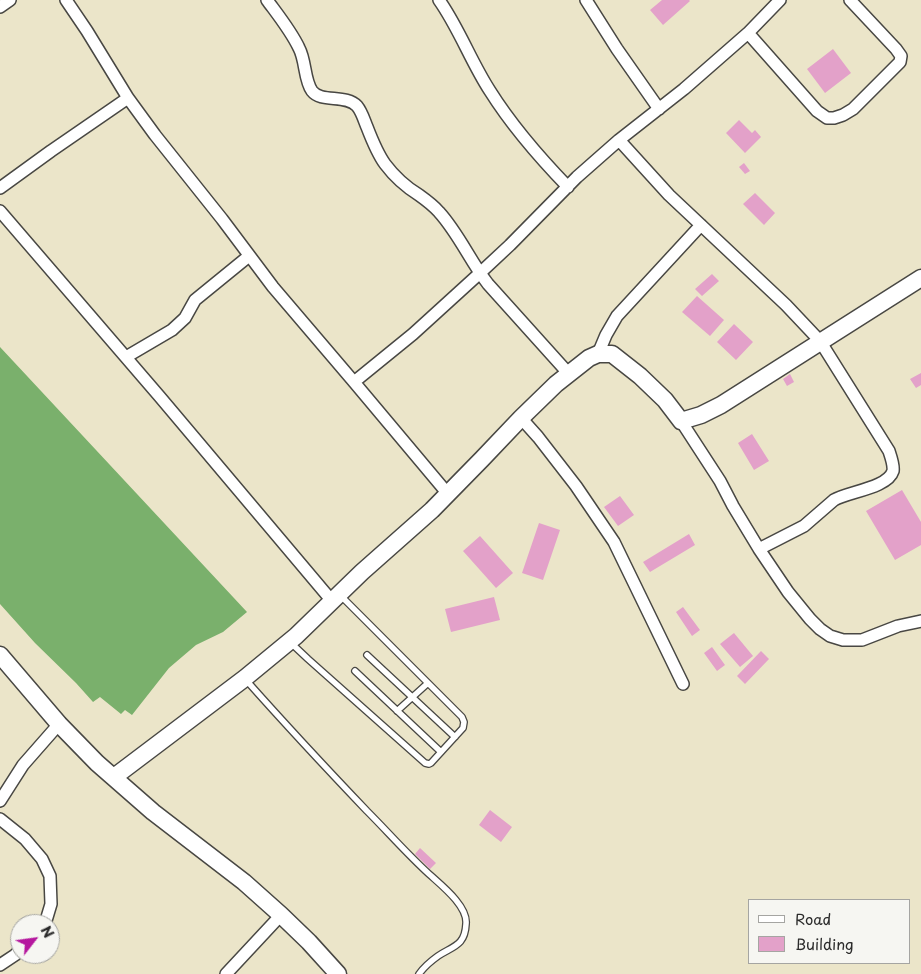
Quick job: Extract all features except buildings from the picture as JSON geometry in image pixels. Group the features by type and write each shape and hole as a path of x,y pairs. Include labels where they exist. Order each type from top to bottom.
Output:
{"street":[{"path":"0,7 10,0"},
{"path":"66,0 87,30 128,98 154,135 222,219 272,287 448,494"},
{"path":"267,0 299,48 305,63 311,90 316,96 348,100 356,104 374,146 392,173 440,213 488,284 569,374"},
{"path":"439,0 489,90 533,149 568,187"},
{"path":"586,0 625,61 659,109"},
{"path":"354,382 413,334 510,245 568,187 619,140 684,89 748,33 780,0"},
{"path":"748,33 817,112 827,118 844,115 854,109 900,62 900,56 896,49 850,0"},
{"path":"0,188 128,98"},
{"path":"619,140 669,195 786,305 820,341 889,451 893,464 893,471 890,476 874,486 834,500 804,526 759,549"},
{"path":"0,211 335,597"},
{"path":"598,354 617,316 701,225"},
{"path":"126,357 172,330 185,318 196,300 249,256"},
{"path":"681,421 701,415 721,405 921,278"},
{"path":"114,777 290,641 335,597 432,510 556,384 598,354 612,354 640,376 665,400 716,473 759,549 798,605 815,624 830,636 843,640 862,640 898,626 921,621"},
{"path":"521,418 538,436 576,486 614,542 683,684"},
{"path":"0,655 59,724 97,763 153,812 237,876 309,942 338,974"},
{"path":"0,801 24,765 59,724"},
{"path":"0,820 25,839 42,859 50,876 51,904 48,914"},
{"path":"226,974 281,915"}],"lane":[{"path":"290,641 315,666 425,762 431,763 463,728 462,716 335,597"},
{"path":"367,655 455,737"},
{"path":"355,671 441,752"},
{"path":"244,678 322,764 463,909 466,924 463,938 459,944 439,955 419,974"},
{"path":"397,711 428,683"}],"green space":[{"path":"0,347 247,612 223,632 196,645 169,668 132,715 125,710 121,714 100,697 93,702 0,604"}]}
